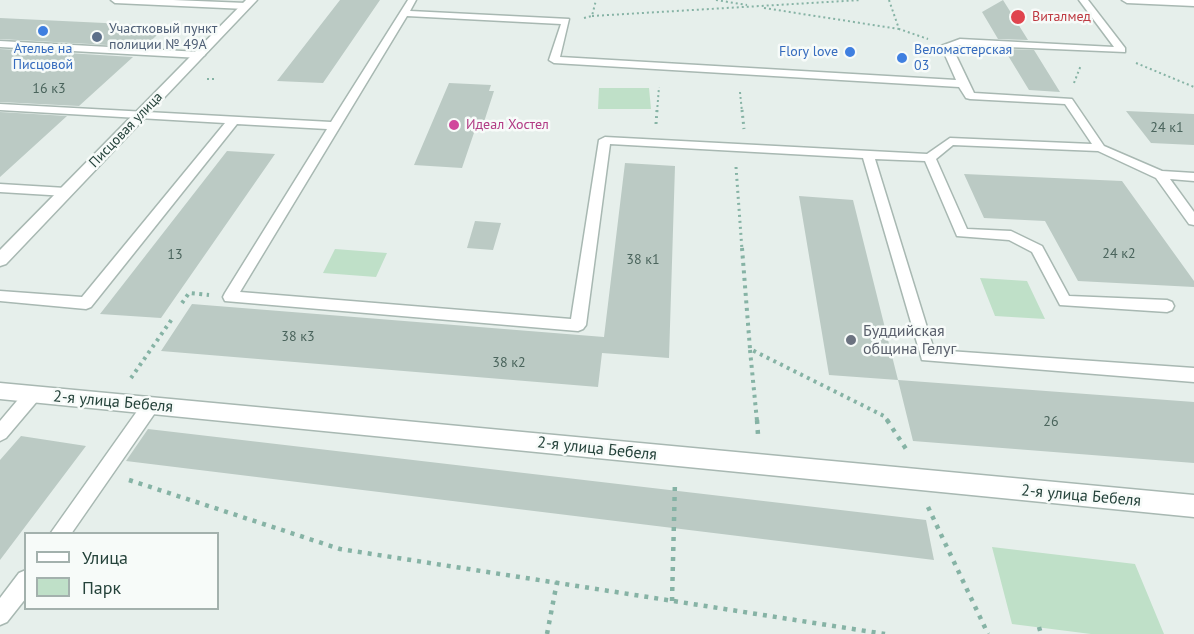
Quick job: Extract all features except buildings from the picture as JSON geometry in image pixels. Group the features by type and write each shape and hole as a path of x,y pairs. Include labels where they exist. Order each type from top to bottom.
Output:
{"street":[{"path":"1126,0 1193,2"},
{"name":"Писцовая улица","path":"0,260 249,3"},
{"name":"2-я улица Бебеля","path":"0,391 1194,506"}],"lane":[{"path":"116,0 249,3"},
{"path":"412,0 230,297 578,325 605,140 930,158 950,141 1100,148 1160,175 1194,177"},
{"path":"1083,0 1122,50 960,42 946,46 970,96 1068,101 1100,148"},
{"path":"404,13 566,21 555,60 963,84"},
{"path":"0,44 200,55"},
{"path":"0,107 335,126"},
{"path":"0,296 86,303 233,121"},
{"path":"868,154 928,356 1194,375"},
{"path":"930,158 963,233 1011,236 1037,249 1065,301 1167,306"},
{"path":"1160,175 1194,221"},
{"path":"0,188 66,192"},
{"path":"0,433 33,394"},
{"path":"60,532 151,405"},
{"path":"0,615 24,583"}],"path":[{"path":"716,0 899,29 946,46"},
{"path":"592,16 861,0"},
{"path":"890,0 899,29"},
{"path":"1068,101 1087,48"},
{"path":"1102,49 1194,87"},
{"path":"655,143 660,66"},
{"path":"738,70 750,349 758,435"},
{"path":"182,303 189,293 230,297"},
{"path":"131,379 172,319"},
{"path":"750,349 884,416 907,448 916,480 988,634"},
{"path":"672,601 676,456"},
{"path":"103,472 340,549 885,634"},
{"path":"547,634 556,582"},
{"path":"1039,627 1041,634"}],"green space":[{"path":"599,88 649,88 651,109 598,109"},
{"path":"335,249 387,253 376,277 323,273"},
{"path":"980,278 1027,281 1045,319 995,316"},
{"path":"992,547 1135,564 1164,634 1091,634 1012,624"}],"place":[{"name":"Виталмед","path":"1018,17"},
{"name":"Ателье на Писцовой","path":"43,31"},
{"name":"Участковый пункт полиции № 49А","path":"97,37"},
{"name":"Flory love","path":"850,52"},
{"name":"Веломастерская 03","path":"902,58"},
{"name":"Идеал Хостел","path":"454,125"},
{"name":"Буддийская община Гелуг","path":"851,340"}]}
